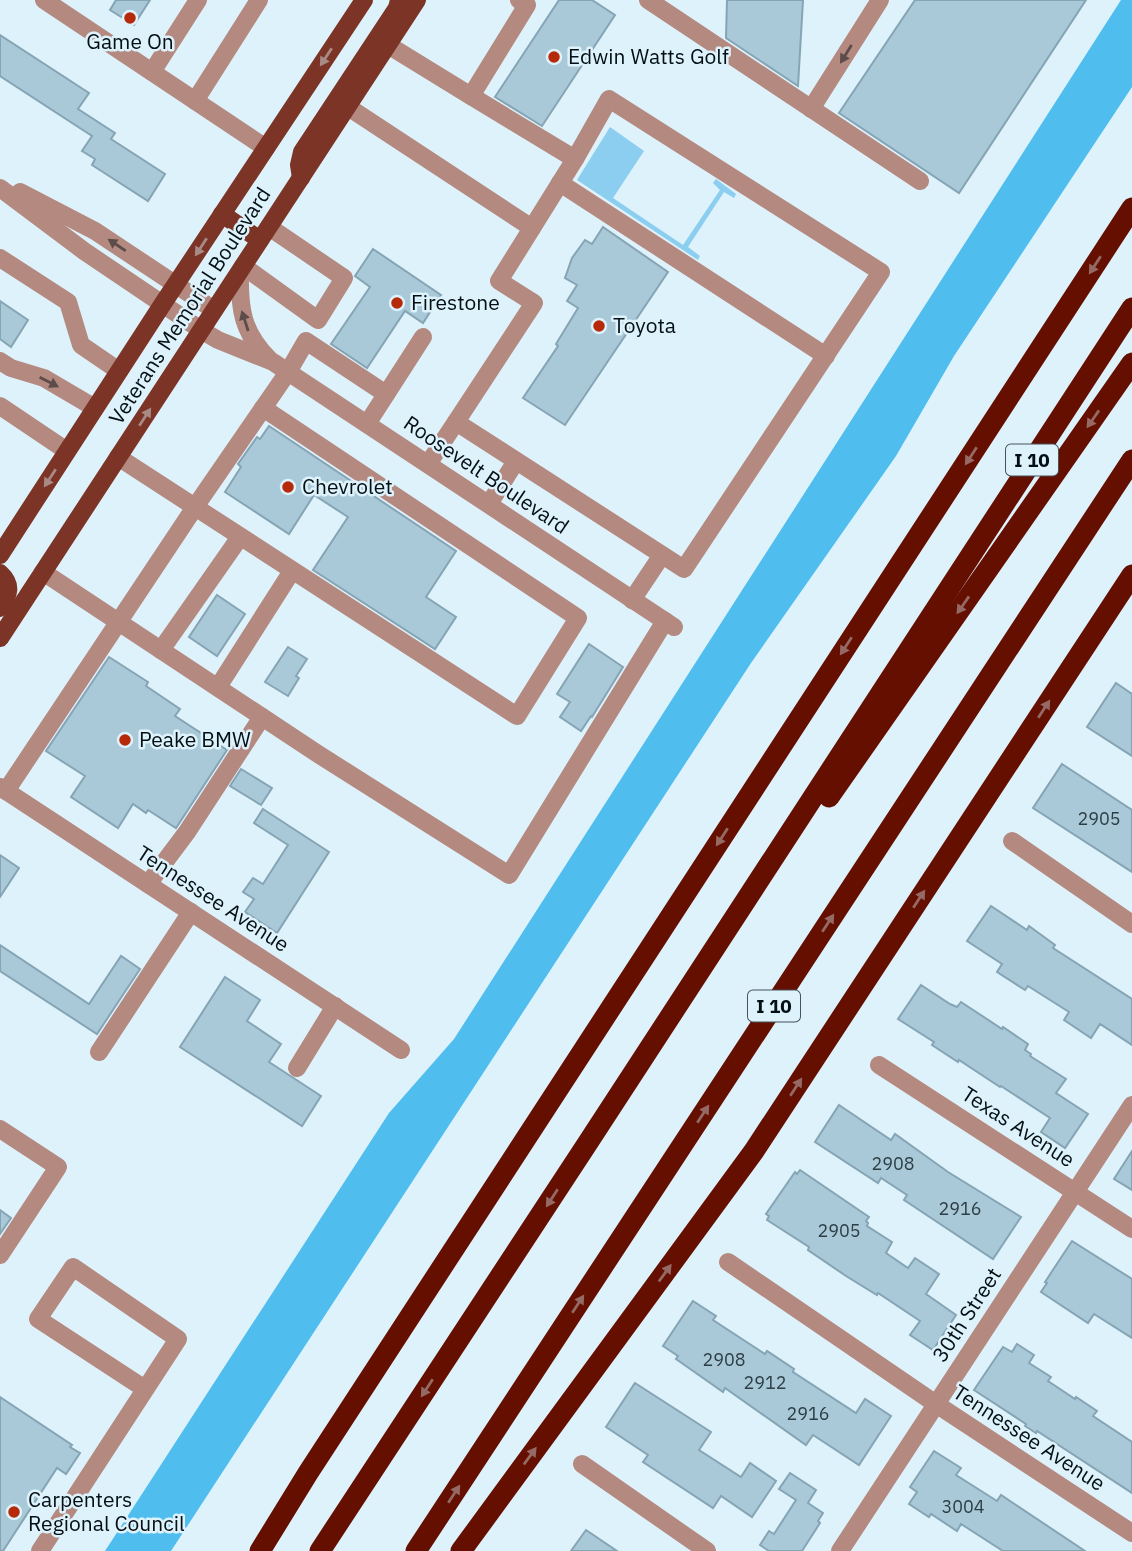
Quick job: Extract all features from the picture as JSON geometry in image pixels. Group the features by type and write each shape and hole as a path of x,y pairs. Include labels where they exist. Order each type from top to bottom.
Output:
{"highway":[{"path":"260,1551 1132,208"},
{"name":"I 10","path":"320,1551 1132,308"},
{"path":"589,1140 1132,363"},
{"name":"I 10","path":"416,1551 1132,460"},
{"path":"461,1551 754,1151 1132,575"}],"main road":[{"name":"Veterans Memorial Boulevard","path":"0,555 363,0"},
{"path":"301,178 299,165 302,152 397,8 399,0"},
{"name":"Veterans Memorial Boulevard","path":"0,638 417,0"},
{"path":"222,214 265,233"},
{"path":"0,572 9,586 8,597 0,608"}],"street":[{"path":"44,0 266,148"},
{"path":"152,72 198,0"},
{"path":"195,101 260,0"},
{"path":"471,96 527,5 519,0"},
{"path":"648,0 675,9 811,109 920,181"},
{"path":"811,109 880,0"},
{"path":"388,45 575,159"},
{"path":"428,464 534,303 499,281 610,99 881,272 684,569 456,422"},
{"path":"348,107 532,228"},
{"path":"0,182 95,230 214,310"},
{"path":"560,183 826,356"},
{"name":"Roosevelt Boulevard","path":"0,188 84,251 201,330 281,367"},
{"path":"3,789 263,408 281,367 306,341 344,278 265,233"},
{"path":"0,258 68,302 81,345 119,371"},
{"path":"242,268 318,320"},
{"name":"Roosevelt Boulevard","path":"242,268 239,293 242,315 258,349 281,367 670,624 509,875 262,717"},
{"path":"367,424 423,337"},
{"path":"306,341 386,394"},
{"path":"0,361 11,368 44,378 95,408"},
{"path":"0,405 67,451"},
{"path":"118,457 517,716 579,618 263,408"},
{"path":"489,504 516,461"},
{"path":"161,650 240,537"},
{"path":"632,600 662,555"},
{"path":"218,687 292,571"},
{"path":"43,572 262,717 187,832 148,884"},
{"name":"Tennessee Avenue","path":"3,789 401,1049"},
{"path":"1012,841 1132,924"},
{"path":"99,1052 191,912"},
{"path":"297,1068 335,1006"},
{"name":"Texas Avenue","path":"879,1065 1132,1229"},
{"name":"30th Street","path":"840,1551 1132,1105"},
{"path":"0,1129 58,1167 0,1255"},
{"name":"Tennessee Avenue","path":"728,1262 1132,1533"},
{"path":"40,1551 178,1339 73,1267 38,1320 145,1389"},
{"path":"582,1464 707,1551"}],"shaded area":[{"path":"1121,0 1132,0 1132,87 954,356 896,456 751,663 171,1551 105,1551 389,1113 454,1039"},
{"path":"610,127 644,151 613,198 683,245 720,190 713,183 716,179 736,194 734,198 724,192 688,247 700,256 698,260 577,180"}],"building":[{"name":"Game On","path":"116,0 150,0 134,25 110,10"},
{"name":"Edwin Watts Golf","path":"559,0 592,0 615,15 542,126 495,97"},
{"path":"727,0 803,0 798,86 726,38"},
{"path":"915,0 1086,0 959,193 839,113"},
{"path":"0,35 89,93 78,109 115,133 111,139 165,174 148,201 92,165 95,159 82,151 92,136 0,76"},
{"name":"Toyota","path":"603,227 668,272 565,425 523,398 558,346 556,344 578,308 567,301 577,285 565,278 572,258 585,240 592,244"},
{"name":"Firestone","path":"373,249 441,295 423,323 405,311 367,368 331,344 370,287 355,276"},
{"path":"0,301 28,320 11,347 0,339"},
{"path":"269,426 456,551 426,597 456,617 435,649 313,570 348,517 314,495 289,534 225,492 241,467 238,464 257,437 260,439"},
{"path":"217,595 245,614 217,656 189,637"},
{"path":"589,644 623,667 581,731 560,717 570,702 557,694"},
{"path":"288,647 307,659 288,696 265,682"},
{"path":"109,657 148,682 146,686 180,709 175,716 227,750 176,828 133,804 118,828 71,797 85,776 46,751"},
{"path":"1116,683 1132,694 1132,756 1087,727"},
{"path":"1062,764 1132,810 1132,872 1033,808"},
{"path":"241,769 272,788 261,805 230,786"},
{"path":"263,809 329,852 277,933 245,912 254,899 243,892 253,878 263,884 288,845 254,823"},
{"path":"0,855 19,868 0,897"},
{"path":"991,906 1027,930 1029,926 1055,945 1053,948 1132,999 1132,1045 1100,1024 1091,1038 1064,1020 1069,1012 1028,986 1025,990 997,972 1002,964 967,941"},
{"path":"0,945 89,1004 121,956 140,969 97,1034 0,971"},
{"path":"225,977 260,1000 247,1021 281,1044 269,1062 321,1096 302,1126 180,1047"},
{"path":"921,985 950,1004 957,1007 961,1002 1002,1029 1003,1027 1028,1044 1025,1050 1030,1056 1066,1079 1056,1093 1088,1114 1065,1148 1041,1132 1050,1118 959,1060 958,1062 932,1045 934,1042 898,1019"},
{"path":"839,1105 891,1140 895,1134 948,1172 1021,1217 993,1259 904,1200 907,1195 881,1178 878,1183 815,1142"},
{"path":"1132,1151 1132,1190 1114,1179"},
{"path":"800,1170 869,1217 867,1226 892,1242 886,1253 908,1268 915,1258 939,1274 926,1294 956,1315 933,1350 910,1335 920,1321 878,1293 877,1295 846,1276 808,1250 809,1247 767,1220 769,1216 766,1214 795,1172 797,1174"},
{"path":"0,1210 11,1218 0,1234"},
{"path":"1072,1241 1132,1279 1132,1338 1094,1314 1088,1323 1041,1292"},
{"path":"693,1301 716,1316 713,1320 765,1354 767,1351 794,1369 793,1372 856,1413 865,1399 891,1416 859,1465 813,1435 806,1445 725,1388 723,1392 676,1359 678,1356 663,1346"},
{"path":"1017,1344 1034,1355 1029,1363 1051,1377 1048,1381 1097,1411 1093,1416 1132,1442 1132,1493 1037,1431 1036,1433 1025,1426 1026,1424 974,1390 1003,1347 1012,1352"},
{"path":"635,1383 711,1432 699,1450 741,1477 750,1463 776,1481 752,1517 721,1496 713,1508 643,1462 648,1455 606,1427"},
{"name":"Carpenters Regional Council","path":"0,1397 80,1453 66,1474 57,1468 3,1551 0,1551"},
{"path":"934,1451 961,1468 956,1475 997,1501 1001,1495 1085,1551 1003,1551 961,1524 957,1531 909,1504 917,1492 910,1487"},
{"path":"790,1473 816,1490 808,1503 823,1513 818,1521 820,1523 802,1551 769,1551 760,1545 769,1531 774,1534 796,1500 779,1489"},
{"path":"586,1530 617,1551 571,1551"}],"place":[{"name":"Game On","path":"130,18"},
{"name":"Edwin Watts Golf","path":"554,57"},
{"name":"Firestone","path":"397,303"},
{"name":"Toyota","path":"599,326"},
{"name":"Chevrolet","path":"288,487"},
{"name":"Peake BMW","path":"125,740"},
{"name":"Carpenters Regional Council","path":"14,1512"}]}
